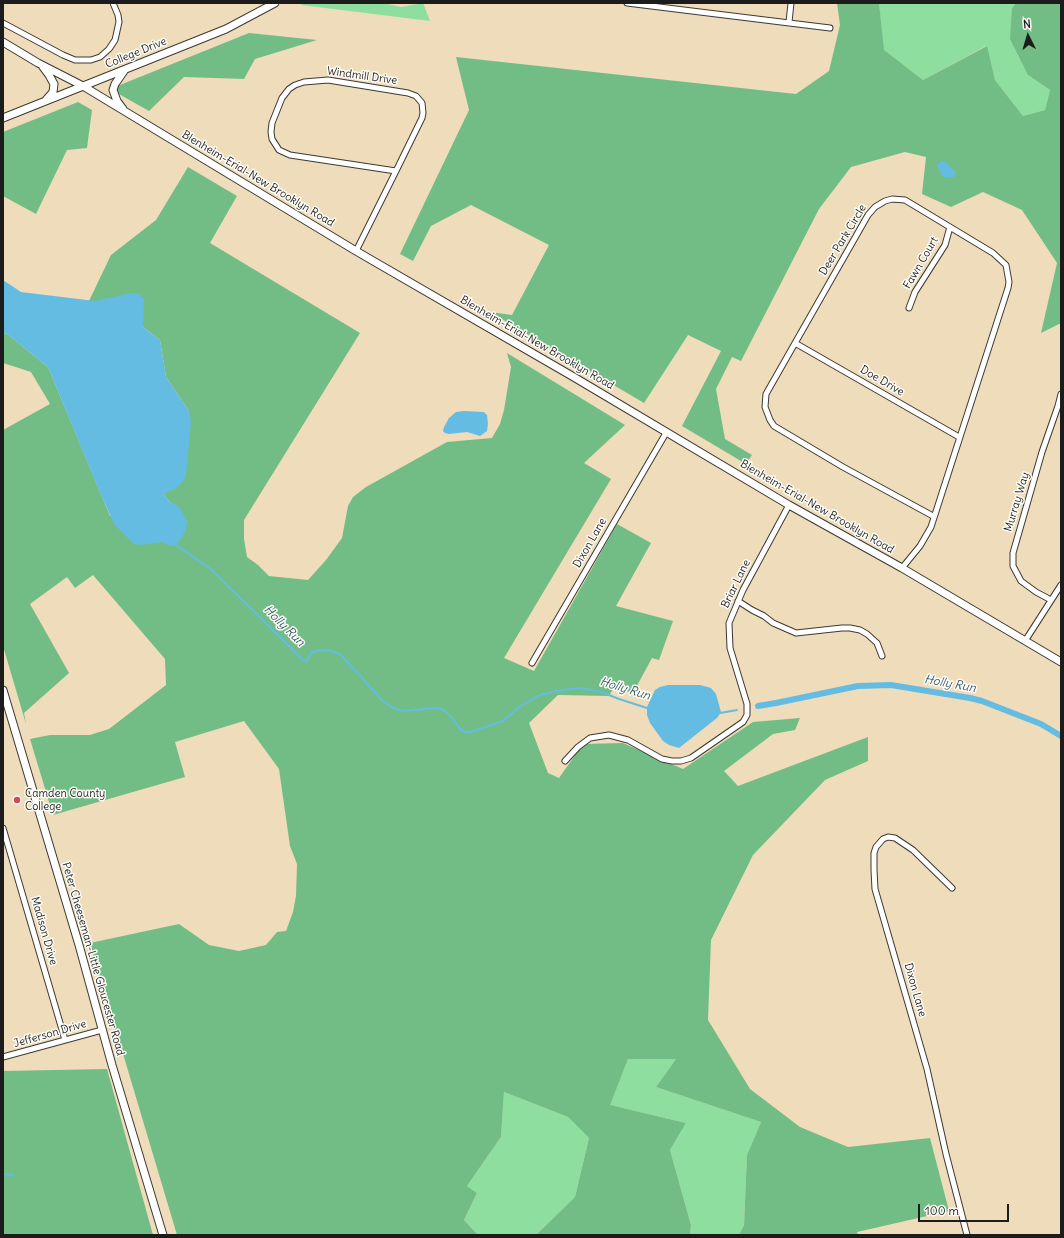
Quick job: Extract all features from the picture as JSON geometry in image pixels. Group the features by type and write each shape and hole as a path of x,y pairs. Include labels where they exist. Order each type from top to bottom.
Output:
{"main road":[{"name":"College Drive","path":"3,118 226,29 275,3"},
{"name":"Blenheim-Erial-New Brooklyn Road","path":"3,42 38,63 83,86 356,251 572,376 789,505 902,568 1061,662"},
{"path":"38,63 48,72 54,84 53,92 44,102"},
{"path":"124,70 114,84 113,90 115,98 120,105 133,116"},
{"name":"Peter Cheeseman-Little Gloucester Road","path":"3,690 163,1235"}],"street":[{"path":"3,23 63,56 75,60 90,60 100,57 109,49 115,40 119,22 113,3"},
{"path":"627,3 830,28"},
{"path":"789,22 791,3"},
{"name":"Windmill Drive","path":"356,251 396,171 422,118 424,113 422,103 416,96 408,93 328,80 304,82 295,85 289,89 282,98 272,123 272,139 278,150 290,156 396,171"},
{"name":"Deer Park Circle","path":"902,568 920,546 931,526 1009,282 1006,265 1000,259 905,200 892,199 875,207 868,215 766,394 765,407 774,426 843,467 933,516"},
{"name":"Fawn Court","path":"908,308 915,292 944,245 950,227"},
{"name":"Doe Drive","path":"795,343 959,437"},
{"name":"Murray Way","path":"1051,600 1036,592 1021,581 1014,566 1013,553 1042,452 1061,394"},
{"name":"Dixon Lane","path":"532,663 666,433"},
{"name":"Briar Lane","path":"565,761 578,747 590,738 610,735 628,740 662,759 681,761 691,758 743,722 747,715 746,701 730,648 728,637 729,624 738,601 789,505"},
{"path":"1025,641 1061,585"},
{"path":"738,601 773,623 796,633 842,628 860,630 877,643 882,656"},
{"name":"Madison Drive","path":"3,828 65,1040"},
{"name":"Dixon Lane","path":"952,888 913,850 894,838 888,837 882,839 876,847 874,864 876,889 927,1069 946,1154 967,1235"},
{"name":"Jefferson Drive","path":"3,1058 102,1030"}],"green space":[{"path":"304,3 383,3 401,7 423,3 430,21 301,5"},
{"path":"837,3 879,3 884,50 923,80 987,46 995,80 1023,116 1045,110 1050,90 1028,75 1010,39 1012,8 1016,3 1061,3 1061,323 1041,333 1057,263 1022,210 983,192 951,207 922,194 926,157 905,152 851,167 819,209 741,361 732,357 716,389 725,439 752,455 746,464 682,426 721,351 688,335 644,403 490,312 512,315 549,245 471,205 431,226 413,261 400,254 469,110 456,57 796,94 829,71 840,25"},
{"path":"879,3 1016,3 1012,8 1028,75 1050,90 1045,110 1023,116 995,80 986,46 923,80 883,50"},
{"path":"249,33 317,40 255,59 244,79 184,77 149,111 110,89"},
{"path":"78,102 92,110 87,148 67,150 36,214 3,196 3,132"},
{"path":"188,167 237,196 210,243 360,333 244,520 244,539 247,557 269,576 308,580 326,560 342,538 348,506 353,497 366,487 447,442 492,438 500,424 504,410 511,367 507,353 625,425 584,463 611,479 504,658 534,671 617,524 651,543 616,606 673,621 659,660 652,658 633,693 614,687 609,696 558,695 529,723 548,773 559,778 583,744 623,743 683,769 753,722 800,718 795,730 773,734 724,771 738,786 868,737 868,761 825,780 753,855 711,940 708,1020 750,1089 800,1127 848,1147 930,1138 949,1211 857,1232 858,1235 739,1235 744,1225 747,1155 761,1122 656,1087 676,1059 628,1059 610,1105 686,1123 670,1150 691,1225 690,1235 536,1235 575,1197 589,1138 568,1117 504,1092 501,1137 467,1186 477,1193 464,1220 478,1235 177,1235 90,943 179,924 209,945 239,951 266,945 277,932 286,931 293,912 296,896 297,864 290,846 279,769 244,721 175,742 185,777 53,815 30,739 50,735 90,735 109,729 166,685 165,659 93,575 75,588 67,577 30,604 69,673 24,713 26,724 3,646 3,430 50,404 31,372 3,363 3,333 7,334 48,367 110,516 187,521 163,494 189,411 166,377 160,340 143,327 95,301 89,301 111,255 156,220"},
{"path":"628,1059 676,1059 656,1087 761,1122 747,1155 744,1225 739,1235 690,1235 691,1225 670,1150 686,1123 609,1105"},
{"path":"107,1069 153,1235 3,1235 3,1071"},
{"path":"504,1092 568,1117 589,1138 575,1197 536,1235 478,1235 464,1220 477,1193 467,1186 501,1137"}],"water":[{"path":"941,161 946,162 955,172 956,174 954,177 943,177 937,166"},
{"path":"3,280 21,292 95,301 132,293 139,294 144,299 143,327 160,340 166,377 189,411 191,421 186,476 181,484 176,488 163,494 171,503 180,508 187,521 186,530 178,543 170,546 162,542 141,545 134,544 114,524 48,367 7,334 3,333"},
{"path":"456,412 484,412 487,415 487,431 480,436 467,432 445,433 443,431 444,427 449,418"},
{"path":"668,685 700,685 711,688 716,694 721,712 717,718 679,748 669,745 663,741 650,723 647,715 647,707 655,690"}],"waterway":[{"name":"Holly Run","path":"173,543 211,569 303,660 307,661 311,653 316,651 328,650 341,655 382,700 396,709 404,711 435,708 441,709 452,718 460,729 466,732 471,732 503,721 519,707 540,695 578,688 599,691 650,709"},
{"name":"Holly Run","path":"758,706 858,686 891,685 982,701 1041,724 1061,736"},
{"name":"Holly Run","path":"720,713 737,710"},
{"path":"3,1174 14,1175"}],"place":[{"name":"Camden County College","path":"17,800"}]}
